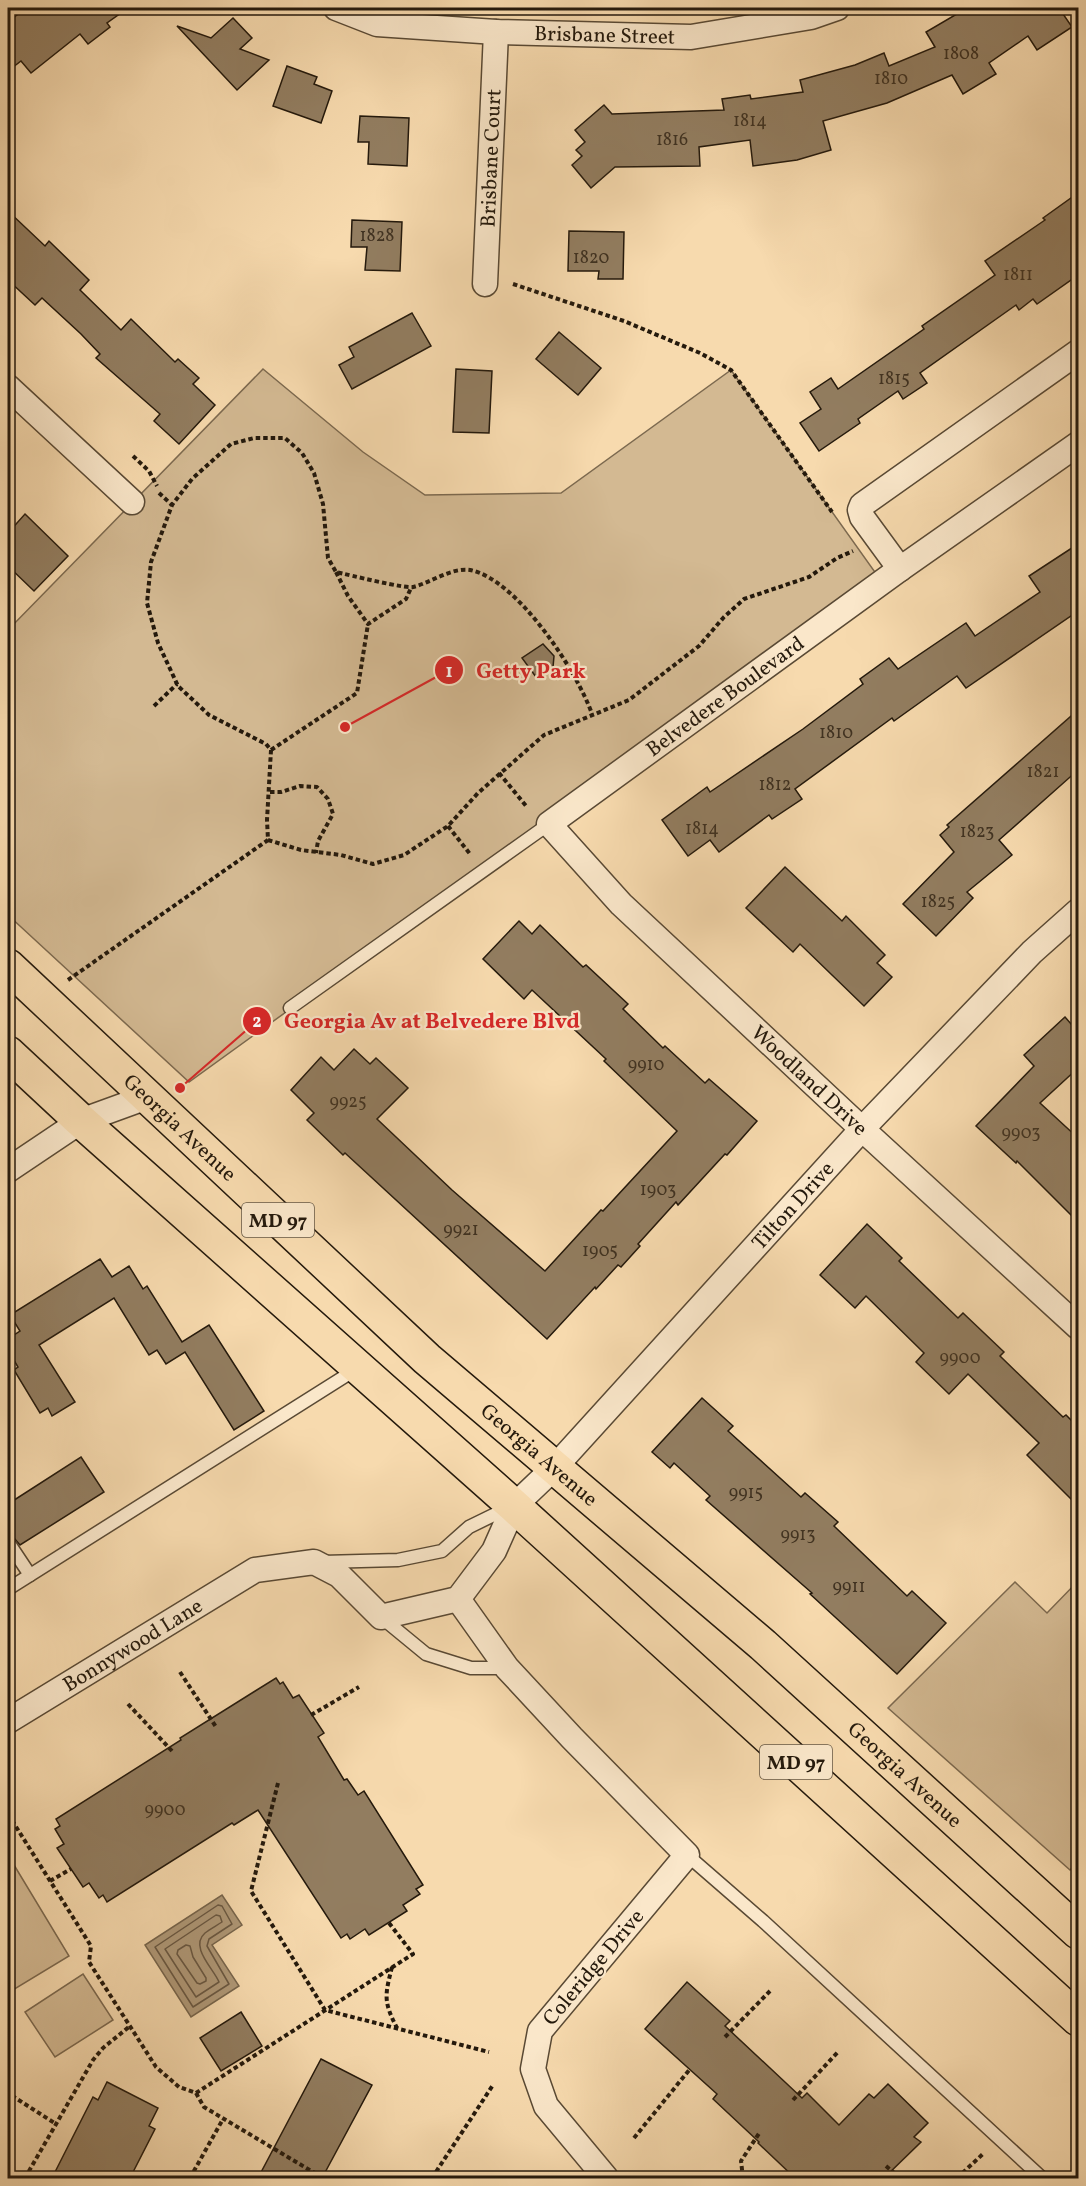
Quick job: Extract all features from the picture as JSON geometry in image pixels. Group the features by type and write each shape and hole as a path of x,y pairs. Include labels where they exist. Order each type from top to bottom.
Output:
{"main road":[{"name":"Georgia Avenue","path":"8,966 427,1359 763,1645 1078,1932"},
{"name":"MD 97","path":"8,1053 81,1121 514,1506 1078,2019"}],"street":[{"name":"Brisbane Street","path":"336,8 376,24 496,32 691,37 811,18 837,8"},
{"name":"Brisbane Court","path":"485,284 496,32"},
{"path":"900,569 862,517 860,510 862,505 1078,352"},
{"path":"8,387 132,502"},
{"name":"Belvedere Boulevard","path":"541,819 1078,444"},
{"name":"Woodland Drive","path":"541,819 621,904 1078,1327"},
{"name":"Tilton Drive","path":"514,1506 555,1467 862,1129 1032,952 1078,911"},
{"path":"8,1170 81,1121 147,1098"},
{"path":"314,1562 339,1575 381,1617 458,1599 494,1551 514,1506"},
{"name":"Bonnywood Lane","path":"8,1721 255,1570 314,1562"},
{"path":"458,1599 507,1668 687,1855"},
{"name":"Coleridge Drive","path":"606,2178 546,2106 533,2069 540,2031 687,1855"}],"lane":[{"path":"290,1008 484,871 541,819"},
{"path":"8,1589 359,1367"},
{"path":"314,1562 398,1560 442,1551 469,1527 514,1506"},
{"path":"9,1545 30,1575"},
{"path":"381,1617 426,1654 471,1668 507,1668"},
{"path":"687,1855 763,1921 1042,2178"}],"path":[{"path":"485,284 516,284 527,290 624,321 700,353 731,370 838,520"},
{"path":"268,840 271,750 266,744 209,716 177,684 158,643 147,603 151,562 172,505 192,479 231,444 254,438 285,438 302,453 314,473 323,504 328,558 348,596 368,624 357,693 271,750"},
{"path":"268,840 301,850 341,855 373,864 404,855 448,826 499,773 544,735 629,700 699,646 724,617 744,599 809,577 837,558 858,549 900,569"},
{"path":"336,572 411,588 445,574 469,569 498,581 525,607 567,663 586,695 592,714"},
{"path":"368,624 406,599 411,588"},
{"path":"154,706 177,684"},
{"path":"499,773 541,819"},
{"path":"270,792 280,792 300,786 317,788 328,799 333,814 318,841 316,853"},
{"path":"448,826 484,871"},
{"path":"67,981 268,840"},
{"path":"180,1672 216,1726"},
{"path":"311,1714 360,1688"},
{"path":"128,1704 172,1751"},
{"path":"278,1783 251,1891 325,2010 489,2052"},
{"path":"8,1814 91,1946 89,1962 162,2075 179,2087 196,2093 204,2107 323,2178"},
{"path":"50,1881 70,1869"},
{"path":"196,2093 413,1954 389,1923"},
{"path":"392,1967 385,1997 398,2029"},
{"path":"725,2037 770,1990"},
{"path":"25,2178 93,2060 103,2048 130,2026"},
{"path":"793,2100 838,2052"},
{"path":"634,2138 690,2069"},
{"path":"432,2178 493,2085"},
{"path":"8,2089 14,2097 56,2124"},
{"path":"190,2178 223,2118"},
{"path":"743,2178 741,2161 760,2132"},
{"path":"957,2178 986,2150"},
{"path":"886,2166 900,2178"}],"shaded area":[{"path":"263,369 363,452 425,495 561,493 731,370 882,582 189,1082 8,915 8,630"},
{"path":"1078,1581 1078,1862 1070,1870 888,1708 1015,1582 1047,1613"},
{"path":"8,1855 69,1956 8,1993"},
{"path":"83,1974 113,2020 55,2057 25,2012"}],"water":[{"path":"222,1895 242,1925 212,1945 239,1986 191,2017 145,1945"}],"building":[{"path":"26,8 128,8 107,23 110,27 88,44 80,34 31,73 21,61 8,71 8,22"},
{"path":"967,8 1059,8 1072,27 1037,50 1028,36 989,63 996,74 963,94 952,75 887,103 823,121 831,150 797,160 753,166 750,140 699,147 700,166 615,167 591,188 572,165 582,156 576,150 585,142 575,130 604,105 612,114 724,110 722,99 750,95 751,99 803,92 800,80 855,65 884,53 889,66 935,47 926,32"},
{"path":"233,18 252,38 240,49 269,60 237,90 177,26 211,38"},
{"path":"287,66 317,77 314,84 332,91 321,123 273,106"},
{"path":"360,116 409,118 407,166 368,164 369,142 358,142"},
{"path":"1078,193 1078,275 1037,304 1033,299 1019,310 1016,305 920,373 927,383 903,399 898,391 858,419 860,423 819,451 800,423 821,409 810,392 831,378 838,389 924,329 922,326 995,275 985,261 1045,220 1043,218"},
{"path":"8,211 45,246 49,241 89,280 80,290 121,330 131,319 175,362 178,359 199,378 193,384 215,405 179,444 154,421 160,414 96,358 100,354 81,334 42,298 35,305 8,280"},
{"path":"352,220 402,222 400,271 365,270 367,247 351,247"},
{"path":"569,231 624,232 623,279 598,279 599,271 568,271"},
{"path":"412,313 431,346 352,389 339,365 354,357 349,347"},
{"path":"559,332 601,368 578,395 536,359"},
{"path":"456,369 492,371 489,433 453,432"},
{"path":"25,514 68,556 34,591 8,566 8,533"},
{"path":"1078,544 1078,611 966,688 957,676 894,721 892,718 795,789 802,799 772,819 769,815 719,852 710,840 688,856 662,820 707,787 710,792 803,729 863,684 860,679 889,658 898,669 966,623 975,636 1040,592 1029,576"},
{"path":"543,644 554,656 553,667 536,677 522,658"},
{"path":"1078,710 1078,770 999,840 1012,855 967,892 973,898 936,936 903,904 954,852 940,835 949,827 947,825"},
{"path":"785,867 842,921 846,916 885,955 877,963 892,977 864,1006 800,944 793,952 746,908"},
{"path":"519,921 532,934 540,925 583,967 586,965 628,1004 623,1009 663,1048 665,1046 705,1083 709,1079 757,1121 678,1205 676,1202 638,1244 640,1246 621,1267 618,1265 596,1289 595,1287 547,1339 307,1120 314,1113 291,1090 321,1057 334,1070 354,1049 370,1064 376,1058 408,1088 377,1119 452,1190 545,1271 677,1131 604,1061 606,1059 532,990 524,999 483,959"},
{"path":"1065,1017 1078,1032 1078,1068 1040,1103 1078,1138 1078,1222 1017,1161 1016,1163 976,1126 1034,1066 1024,1055"},
{"path":"867,1224 902,1258 899,1261 958,1318 963,1313 1004,1352 1000,1356 1063,1417 1066,1415 1078,1427 1078,1506 1027,1455 1039,1443 968,1374 949,1394 916,1362 924,1353 866,1296 855,1308 820,1275"},
{"path":"100,1259 112,1277 129,1266 143,1289 147,1286 182,1342 209,1325 264,1411 234,1430 185,1352 166,1364 157,1350 149,1355 114,1298 39,1345 75,1402 52,1416 48,1408 40,1413 14,1370 18,1367 8,1350 8,1339 20,1331 10,1315"},
{"path":"702,1398 733,1426 728,1431 801,1497 805,1493 838,1522 834,1526 907,1596 912,1591 946,1623 897,1674 810,1594 812,1593 706,1500 710,1496 674,1463 670,1468 652,1452"},
{"path":"81,1457 104,1492 20,1545 14,1538 8,1537 8,1504"},
{"path":"276,1678 280,1684 283,1682 293,1698 299,1695 324,1733 318,1737 344,1780 347,1779 358,1795 364,1791 423,1885 416,1889 420,1894 403,1905 407,1911 369,1935 365,1929 350,1939 347,1934 341,1938 258,1810 234,1825 232,1823 107,1902 103,1895 99,1898 89,1883 83,1887 57,1848 64,1844 55,1829 60,1826 56,1819"},
{"path":"687,1982 730,2021 725,2026 802,2098 807,2093 839,2125 869,2094 874,2098 888,2084 928,2123 914,2137 921,2142 884,2178 795,2178 713,2099 717,2094 645,2029"},
{"path":"241,2012 262,2046 221,2071 200,2038"},
{"path":"321,2059 372,2085 322,2178 258,2178"},
{"path":"107,2082 158,2108 149,2126 155,2129 130,2178 52,2178 93,2097 98,2100"}],"place":[{"name":"Getty Park","path":"345,727"},
{"name":"Georgia Av at Belvedere Blvd","path":"180,1088"}]}
